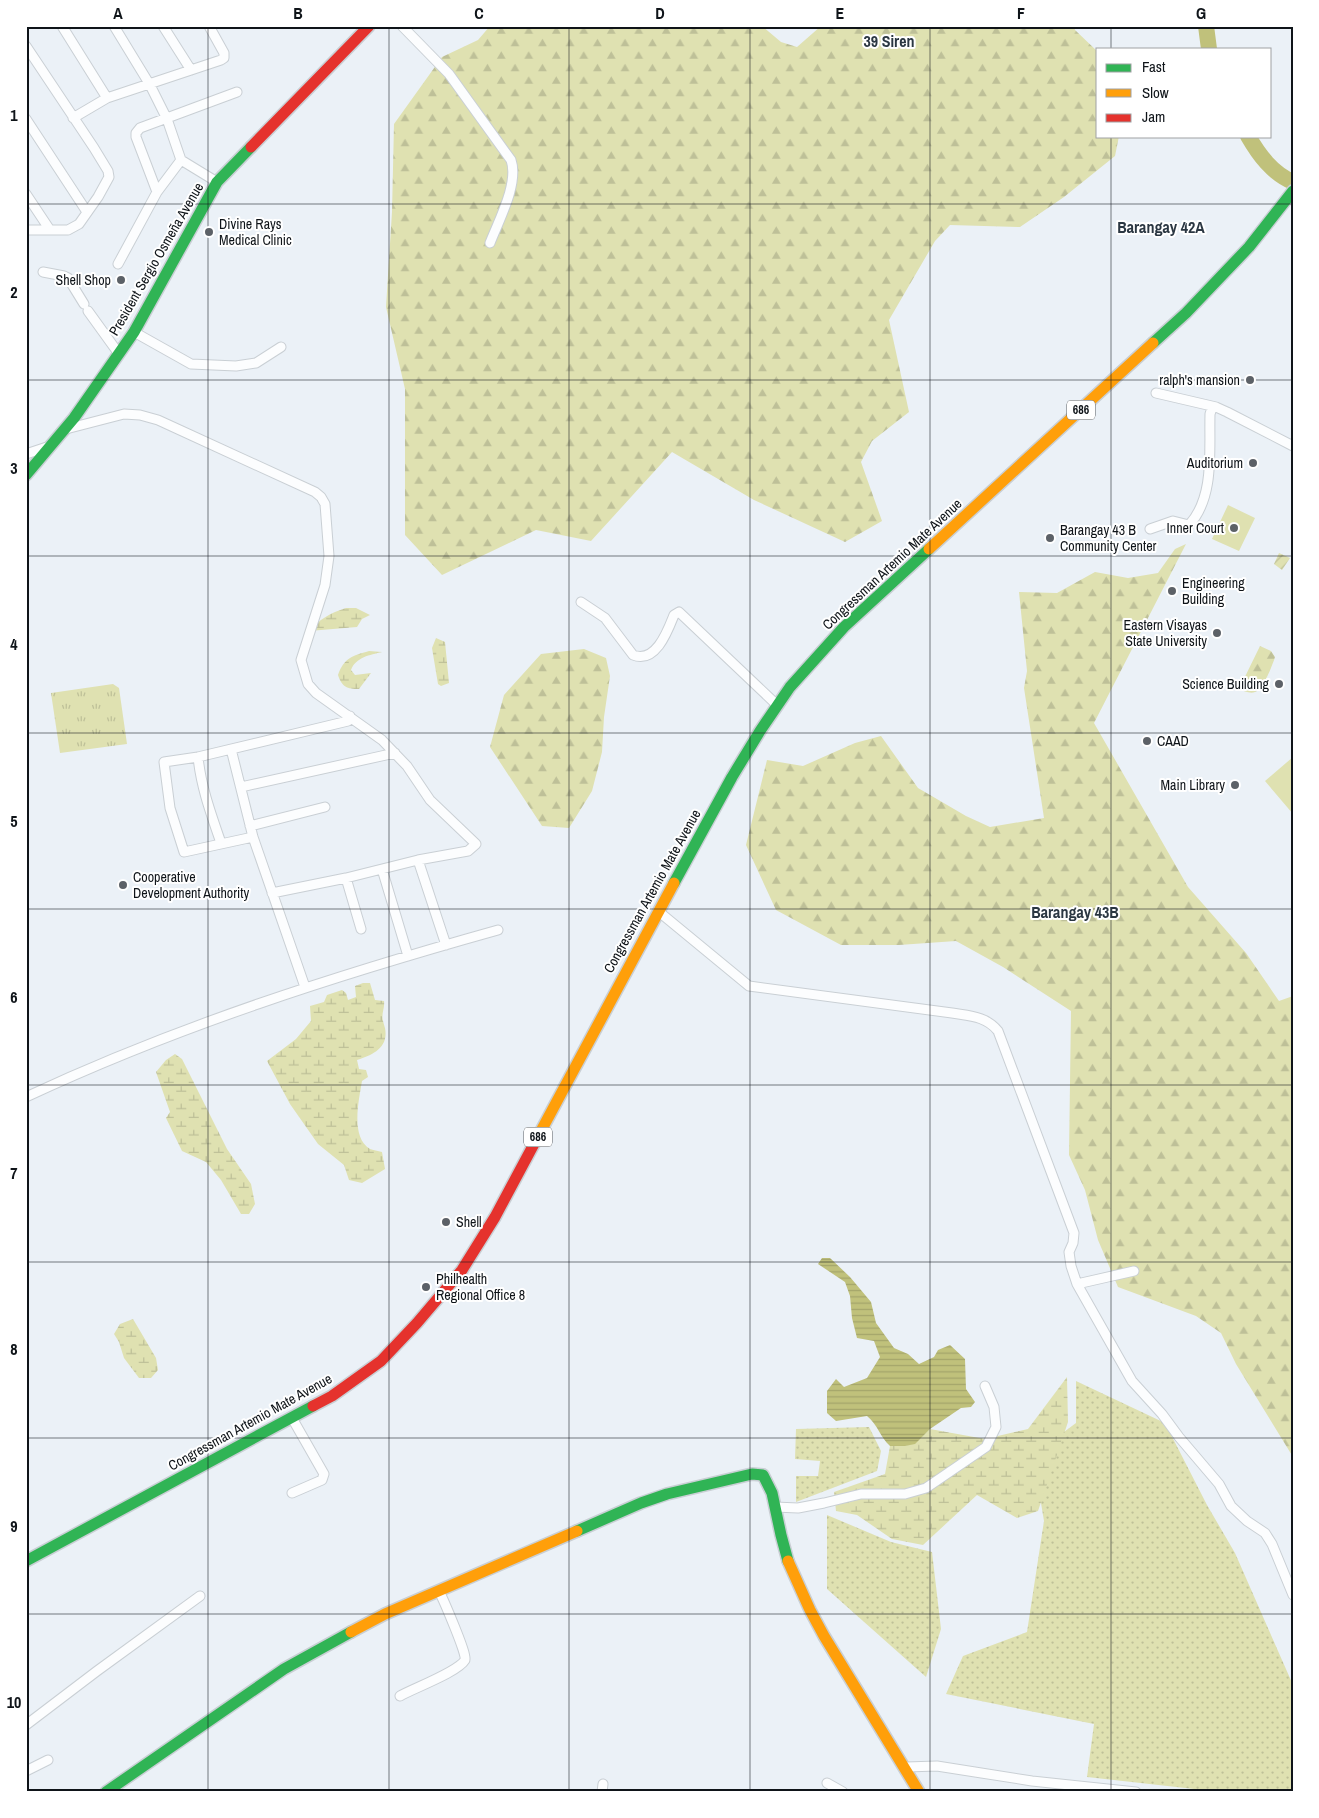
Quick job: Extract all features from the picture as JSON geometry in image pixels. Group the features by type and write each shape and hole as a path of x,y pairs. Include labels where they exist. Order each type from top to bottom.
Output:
{"main road":[{"name":"President Sergio Osmeña Avenue","path":"26,475 66,429 134,332 217,182 369,26"},
{"name":"Congressman Artemio Mate Avenue","path":"26,1561 332,1396 381,1361 417,1324 462,1270 495,1216 658,911 736,770 777,705 807,668 844,628 1179,320 1249,247 1293,190"},
{"path":"106,1792 284,1669 385,1614 641,1503 667,1494 752,1474 763,1474 768,1481 789,1564 821,1633 920,1792"}],"street":[{"path":"62,26 107,98"},
{"path":"114,26 150,85 167,119 181,160 217,182"},
{"path":"163,26 191,70"},
{"path":"73,118 107,98 150,85 224,58 224,53 209,26"},
{"path":"402,26 449,74 511,160 513,178 490,243"},
{"path":"26,46 99,155 108,171 109,177 79,224 68,230 26,230"},
{"path":"157,192 136,137 136,133 140,128 237,92"},
{"path":"26,119 87,212"},
{"path":"118,264 157,192 181,160"},
{"path":"26,194 50,230"},
{"path":"43,272 68,278 119,354"},
{"path":"134,332 191,364 236,366 256,363 281,347"},
{"path":"1156,394 1216,407 1293,446"},
{"path":"1150,528 1173,521 1190,525 1203,502 1207,485 1210,414 1212,408 1216,407"},
{"path":"66,429 124,414 140,414 158,420 315,492 321,497 325,504 330,556 325,584 304,650 302,666 308,684 316,693 382,740 407,766 430,800 476,844 468,851 272,892"},
{"path":"26,454 52,446"},
{"path":"581,602 605,618 633,655 638,657 644,656 658,648 674,614 679,612 777,705"},
{"path":"252,837 184,852 170,808 164,762 198,757 348,721 350,716"},
{"path":"230,749 252,837 305,987"},
{"path":"241,787 395,753"},
{"path":"198,757 206,801 221,843"},
{"path":"250,826 325,807"},
{"path":"418,860 446,945"},
{"path":"382,869 408,956"},
{"path":"346,878 361,929"},
{"path":"658,911 749,986 952,1013 992,1023 998,1031 1074,1233 1074,1243 1069,1252 1077,1284 1132,1381 1162,1414 1219,1484 1231,1506 1247,1521 1265,1533 1272,1544 1293,1595"},
{"path":"26,1097 103,1062 167,1036 305,987 498,930"},
{"path":"1077,1284 1134,1271"},
{"path":"775,1507 798,1508 848,1496 861,1494 905,1494 926,1488 986,1447 996,1427 994,1407 985,1386"},
{"path":"292,1418 324,1474 322,1480 292,1493"},
{"path":"400,1696 430,1682 466,1660 463,1647 439,1591"},
{"path":"26,1725 200,1596"},
{"path":"26,1771 48,1760"},
{"path":"906,1767 945,1767 1032,1781 1136,1792"},
{"path":"827,1783 843,1792"}],"green space":[{"path":"490,26 762,26 781,42 797,47 821,26 1074,26 1075,30 1096,50 1096,138 1119,138 1115,156 1064,197 1020,227 950,225 935,241 889,320 909,412 872,441 861,462 882,521 845,542 754,500 672,452 591,541 536,530 442,575 405,535 405,389 386,307 392,212 394,124 442,57 478,40"},
{"name":"Inner Court","path":"1228,505 1255,518 1239,551 1212,539"},
{"path":"1186,544 1094,723 1188,887 1246,953 1279,1001 1293,996 1293,1457 1236,1364 1221,1333 1196,1316 1118,1287 1098,1240 1085,1190 1069,1155 1071,1011 1003,967 956,941 899,945 841,945 776,910 746,845 767,760 803,766 855,743 881,736 918,788 966,816 990,827 1044,818 1024,688 1027,671 1019,592 1057,593 1095,572 1128,578 1158,573 1175,549"},
{"path":"1279,553 1290,558 1282,570 1274,564"},
{"path":"346,608 356,608 370,615 362,619 357,627 309,631 326,617"},
{"path":"436,638 445,642 449,683 441,686 438,684 432,648"},
{"path":"1260,646 1271,651 1275,657 1267,676 1261,687 1253,693 1239,689"},
{"path":"584,649 606,658 610,676 604,717 602,752 592,791 569,828 542,826 490,747 504,695 541,654"},
{"path":"369,651 382,652 356,662 351,670 355,675 371,673 359,689 351,689 341,682 338,675 340,669 349,658"},
{"path":"113,684 119,688 127,744 60,753 51,693"},
{"path":"1293,757 1293,814 1265,781"},
{"path":"370,983 375,1000 384,1001 383,1018 386,1035 382,1046 378,1050 357,1060 359,1069 366,1070 368,1077 362,1081 358,1108 357,1118 360,1136 370,1149 382,1152 385,1169 362,1183 349,1180 344,1165 318,1144 290,1104 267,1061 296,1039 311,1021 310,1006 324,1002 327,995 342,990 346,993 348,1000 356,997 355,986"},
{"path":"175,1054 182,1059 227,1149 251,1184 255,1204 249,1214 241,1214 221,1180 206,1162 182,1151 166,1118 170,1112 156,1072 166,1060"},
{"path":"133,1319 156,1358 158,1370 151,1378 139,1378 124,1358 119,1342 114,1334 120,1324"},
{"path":"1067,1377 1068,1422 1038,1511 1017,1518 977,1495 923,1545 892,1539 857,1515 836,1511 834,1492 885,1474 890,1446 913,1444 930,1429 985,1439 1028,1429"},
{"path":"1076,1381 1165,1423 1207,1505 1235,1553 1293,1685 1293,1792 1221,1792 1087,1777 1094,1724 946,1694 963,1656 1027,1632 1044,1521 1033,1455 1076,1423"},
{"path":"869,1427 881,1451 877,1471 796,1502 796,1476 818,1476 820,1461 795,1459 796,1429"},
{"path":"827,1515 891,1542 932,1552 941,1629 926,1677 827,1589"}],"shaded area":[{"path":"822,1258 830,1258 850,1277 871,1302 876,1323 894,1348 908,1354 919,1364 934,1357 938,1350 950,1345 965,1359 966,1389 975,1402 971,1407 961,1408 930,1429 915,1444 905,1446 890,1446 867,1416 836,1421 827,1413 827,1391 836,1379 844,1387 867,1378 880,1357 874,1341 857,1338 852,1318 850,1296 845,1282 818,1264"}],"waterway":[{"path":"1206,26 1209,48"},
{"path":"1249,138 1267,163 1279,174 1293,182"}],"traffic: fast":[{"path":"26,475 74,418 134,332 217,182 251,147"},
{"path":"1153,343 1186,313 1249,247 1293,191"},
{"path":"674,883 732,777 790,687 844,627 929,549"},
{"path":"26,1561 313,1406"},
{"path":"577,1531 641,1503 667,1494 752,1474 763,1475 772,1493 788,1561"},
{"path":"106,1792 284,1669 351,1632"}],"traffic: slow":[{"path":"929,549 1153,343"},
{"path":"534,1144 674,883"},
{"path":"351,1632 385,1614 577,1531"},
{"path":"788,1561 824,1636 919,1792"}],"traffic: jam":[{"path":"251,147 369,26"},
{"path":"313,1406 332,1396 381,1361 417,1323 462,1270 495,1217 534,1144"}],"place":[{"name":"Divine Rays Medical Clinic","path":"209,232"},
{"name":"Shell Shop","path":"121,280"},
{"name":"ralph's mansion","path":"1250,380"},
{"name":"Auditorium","path":"1253,463"},
{"name":"Inner Court","path":"1234,528"},
{"name":"Barangay 43 B Community Center","path":"1050,538"},
{"name":"Engineering Building","path":"1172,591"},
{"name":"Eastern Visayas State University","path":"1217,633"},
{"name":"Science Building","path":"1279,684"},
{"name":"CAAD","path":"1147,741"},
{"name":"Main Library","path":"1235,785"},
{"name":"Cooperative Development Authority","path":"123,885"},
{"name":"Shell","path":"446,1222"},
{"name":"Philhealth Regional Office 8","path":"426,1287"}],"district":[{"name":"39 Siren","path":"889,41"},
{"name":"Barangay 42A","path":"1161,227"},
{"name":"Barangay 43B","path":"1075,912"}]}
